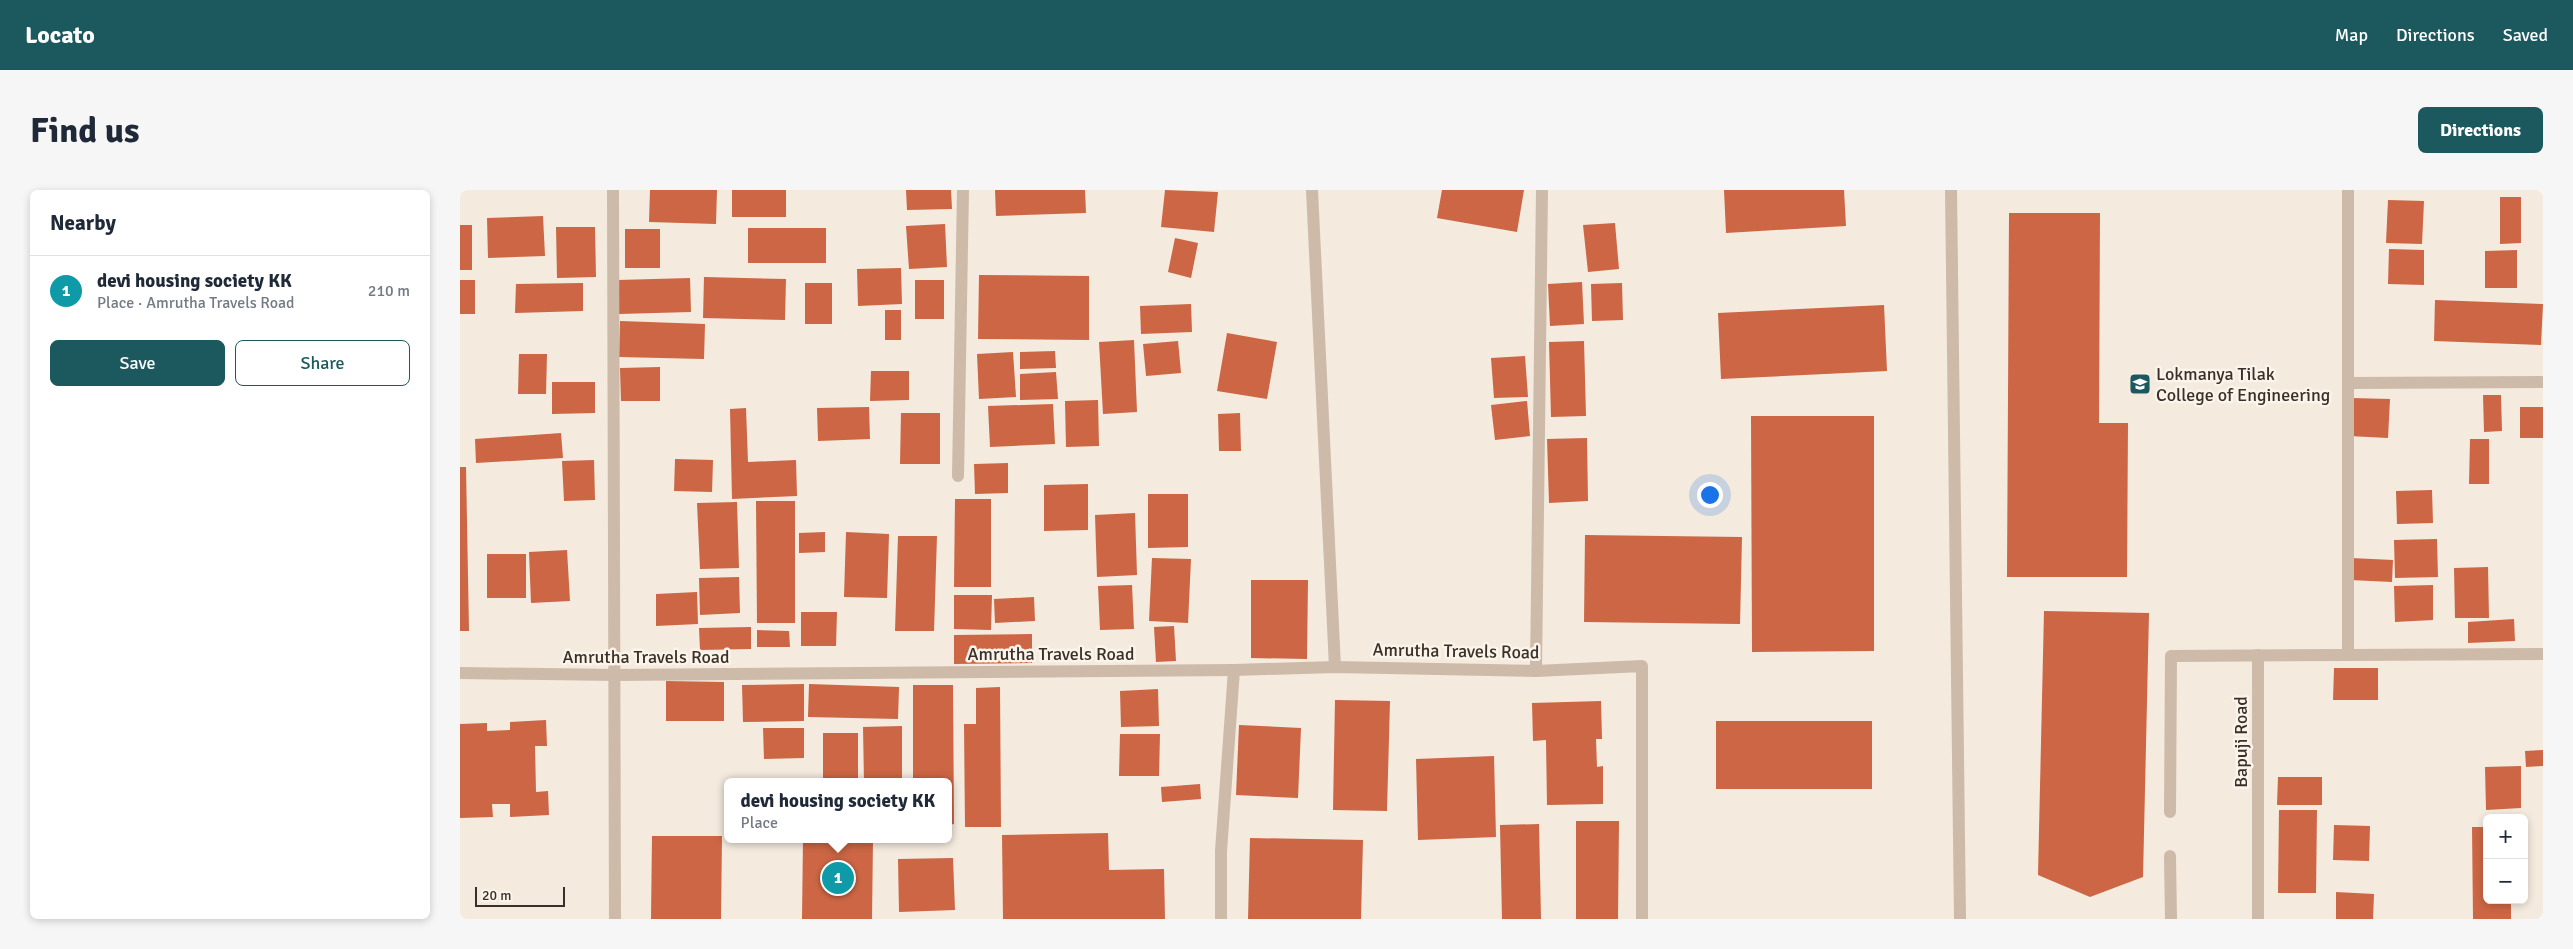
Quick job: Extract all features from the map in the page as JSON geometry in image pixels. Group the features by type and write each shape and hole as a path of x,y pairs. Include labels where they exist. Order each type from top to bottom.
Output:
{"street":[{"path":"614,190 615,919"},
{"path":"958,476 962,190"},
{"path":"1312,190 1335,667"},
{"path":"1536,671 1542,190"},
{"path":"1951,190 1960,919"},
{"path":"2348,190 2348,655"},
{"path":"2348,383 2541,382"},
{"path":"2170,812 2171,656 2543,654"},
{"name":"Bapuji Road","path":"2258,655 2258,919"},
{"name":"Amrutha Travels Road","path":"460,673 615,675 1234,670 1335,667 1536,671 1642,666 1642,919"},
{"path":"1221,919 1221,851 1234,670"},
{"path":"2170,856 2171,919"}],"building":[{"path":"650,190 717,190 716,224 649,222"},
{"path":"732,190 786,190 786,217 732,217"},
{"path":"906,190 951,190 952,209 907,210"},
{"path":"995,190 1085,190 1086,213 996,216"},
{"path":"1165,190 1218,192 1214,232 1161,227"},
{"path":"1442,190 1524,190 1517,232 1437,218"},
{"path":"1724,190 1844,190 1846,226 1726,233"},
{"path":"2500,197 2521,197 2521,243 2500,244"},
{"path":"2388,200 2424,201 2422,244 2386,243"},
{"path":"2009,213 2100,213 2099,423 2128,423 2127,577 2007,577"},
{"path":"543,216 545,256 488,258 487,218"},
{"path":"1615,223 1619,269 1588,272 1583,225"},
{"path":"945,224 947,267 909,269 906,226"},
{"path":"460,225 472,225 472,270 460,270"},
{"path":"556,227 595,227 596,277 557,278"},
{"path":"748,228 826,228 826,263 748,263"},
{"path":"625,229 660,229 660,268 625,268"},
{"path":"1175,238 1198,243 1191,278 1168,272"},
{"path":"2389,249 2424,250 2424,285 2388,284"},
{"path":"2517,250 2517,288 2485,288 2485,251"},
{"path":"901,268 902,304 858,306 857,269"},
{"path":"979,275 1089,276 1089,340 978,339"},
{"path":"704,277 786,279 785,320 703,318"},
{"path":"690,278 691,312 619,314 618,280"},
{"path":"460,280 475,280 475,314 460,314"},
{"path":"915,280 944,280 944,319 915,319"},
{"path":"1582,282 1584,324 1550,326 1548,284"},
{"path":"583,283 583,311 515,313 516,284"},
{"path":"805,283 832,283 832,324 805,324"},
{"path":"1622,283 1623,320 1592,321 1591,284"},
{"path":"2435,300 2543,304 2541,345 2434,341"},
{"path":"1191,304 1192,332 1141,334 1140,306"},
{"path":"1884,305 1887,371 1721,379 1718,313"},
{"path":"885,310 901,310 901,340 885,340"},
{"path":"620,321 705,324 704,359 619,357"},
{"path":"1227,333 1277,342 1267,399 1217,391"},
{"path":"1134,340 1137,412 1103,414 1099,342"},
{"path":"1178,341 1181,373 1146,376 1143,344"},
{"path":"1584,341 1586,416 1551,417 1549,342"},
{"path":"1055,351 1056,368 1020,369 1020,352"},
{"path":"1013,352 1016,397 979,399 977,354"},
{"path":"519,354 547,354 546,394 518,394"},
{"path":"1525,356 1528,397 1494,398 1491,358"},
{"path":"660,367 660,401 621,401 620,368"},
{"path":"871,371 909,371 909,400 870,401"},
{"path":"1056,372 1058,399 1020,400 1020,374"},
{"path":"552,382 595,382 595,413 552,414"},
{"path":"2483,395 2501,395 2502,431 2484,432"},
{"path":"2351,398 2390,399 2388,438 2349,436"},
{"path":"1098,400 1099,446 1066,447 1065,401"},
{"path":"1527,401 1530,436 1495,440 1491,405"},
{"path":"1053,404 1055,444 990,447 988,406"},
{"path":"869,407 870,439 818,441 817,408"},
{"path":"2520,407 2543,407 2543,438 2520,438"},
{"path":"746,408 748,462 796,460 797,496 732,499 730,409"},
{"path":"901,413 940,413 940,464 900,464"},
{"path":"1240,413 1241,451 1219,451 1218,414"},
{"path":"1751,416 1874,416 1874,651 1752,652"},
{"path":"561,433 563,458 476,463 475,439"},
{"path":"1587,438 1588,501 1549,503 1547,439"},
{"path":"2470,439 2489,439 2489,484 2469,484"},
{"path":"675,459 713,460 712,492 674,491"},
{"path":"594,460 595,500 564,501 562,461"},
{"path":"1008,463 1008,493 975,494 974,464"},
{"path":"460,467 466,467 469,631 460,631"},
{"path":"1088,484 1088,530 1044,531 1044,485"},
{"path":"2432,490 2433,523 2397,524 2396,491"},
{"path":"1148,494 1188,494 1188,547 1148,548"},
{"path":"955,499 991,499 991,587 954,587"},
{"path":"756,501 795,501 795,623 757,623"},
{"path":"737,502 739,568 700,569 697,503"},
{"path":"1135,513 1137,575 1097,577 1095,515"},
{"path":"825,532 825,552 799,553 799,533"},
{"path":"846,532 889,534 887,598 844,597"},
{"path":"1585,535 1742,537 1740,624 1584,622"},
{"path":"898,536 937,536 934,631 895,631"},
{"path":"2437,539 2438,577 2395,578 2394,540"},
{"path":"567,550 570,601 531,603 529,552"},
{"path":"487,554 526,554 526,598 487,598"},
{"path":"1152,558 1191,559 1188,623 1149,621"},
{"path":"2351,558 2393,560 2392,582 2350,580"},
{"path":"2488,567 2489,618 2455,618 2454,568"},
{"path":"739,577 740,613 700,615 699,578"},
{"path":"1251,580 1308,580 1307,659 1251,658"},
{"path":"1132,585 1134,629 1100,630 1098,586"},
{"path":"2433,585 2433,620 2395,622 2394,586"},
{"path":"697,592 698,624 656,626 656,594"},
{"path":"954,595 992,595 991,630 954,629"},
{"path":"1034,597 1035,621 995,623 994,599"},
{"path":"2044,611 2149,613 2143,877 2090,897 2038,875"},
{"path":"801,612 837,612 836,646 801,646"},
{"path":"2514,619 2515,641 2468,643 2468,622"},
{"path":"1174,626 1176,661 1156,662 1154,627"},
{"path":"751,627 751,649 700,650 699,628"},
{"path":"757,630 789,631 790,647 757,647"},
{"path":"1032,634 1032,663 954,664 954,635"},
{"path":"2334,668 2378,668 2378,700 2333,700"},
{"path":"666,681 724,682 724,721 666,721"},
{"path":"804,684 804,721 743,722 742,685"},
{"path":"809,684 899,687 898,719 808,717"},
{"path":"913,685 953,685 954,824 952,824 952,778 913,778"},
{"path":"1000,687 1001,827 965,827 964,724 976,724 976,688"},
{"path":"1158,689 1159,726 1121,727 1120,691"},
{"path":"1335,700 1390,701 1387,811 1333,810"},
{"path":"1601,701 1602,739 1596,739 1597,767 1603,766 1603,804 1547,805 1546,740 1533,741 1532,703"},
{"path":"546,720 547,746 535,746 536,792 548,791 549,815 510,817 510,804 492,804 493,817 460,818 460,724 487,723 487,731 510,730 510,722"},
{"path":"1716,721 1872,721 1872,789 1716,789"},
{"path":"1239,725 1301,728 1298,798 1236,795"},
{"path":"902,726 902,778 864,778 863,727"},
{"path":"763,728 804,728 804,758 764,759"},
{"path":"823,733 858,733 858,778 823,778"},
{"path":"1120,734 1160,734 1159,776 1119,776"},
{"path":"2543,750 2543,766 2526,767 2525,751"},
{"path":"1494,756 1496,837 1418,840 1416,759"},
{"path":"2521,766 2521,808 2486,810 2485,767"},
{"path":"2278,777 2322,777 2322,805 2277,805"},
{"path":"1200,784 1201,799 1162,802 1161,787"},
{"path":"2279,810 2317,810 2316,893 2278,893"},
{"path":"1576,821 1619,821 1618,919 1576,919"},
{"path":"1539,824 1541,919 1502,919 1500,825"},
{"path":"2334,825 2370,826 2369,861 2333,860"},
{"path":"2472,827 2483,827 2483,904 2511,904 2511,919 2473,919"},
{"path":"1108,833 1109,870 1164,869 1165,919 1003,919 1002,835"},
{"path":"652,836 722,836 721,919 651,919"},
{"path":"1250,838 1363,840 1361,919 1248,919"},
{"path":"803,843 873,843 872,919 802,919"},
{"path":"953,858 955,910 899,912 898,859"},
{"path":"2336,892 2374,894 2373,919 2336,919"}],"place":[{"name":"Lokmanya Tilak College of Engineering","path":"2140,384"},
{"name":"devi housing society KK","path":"838,878"}]}
